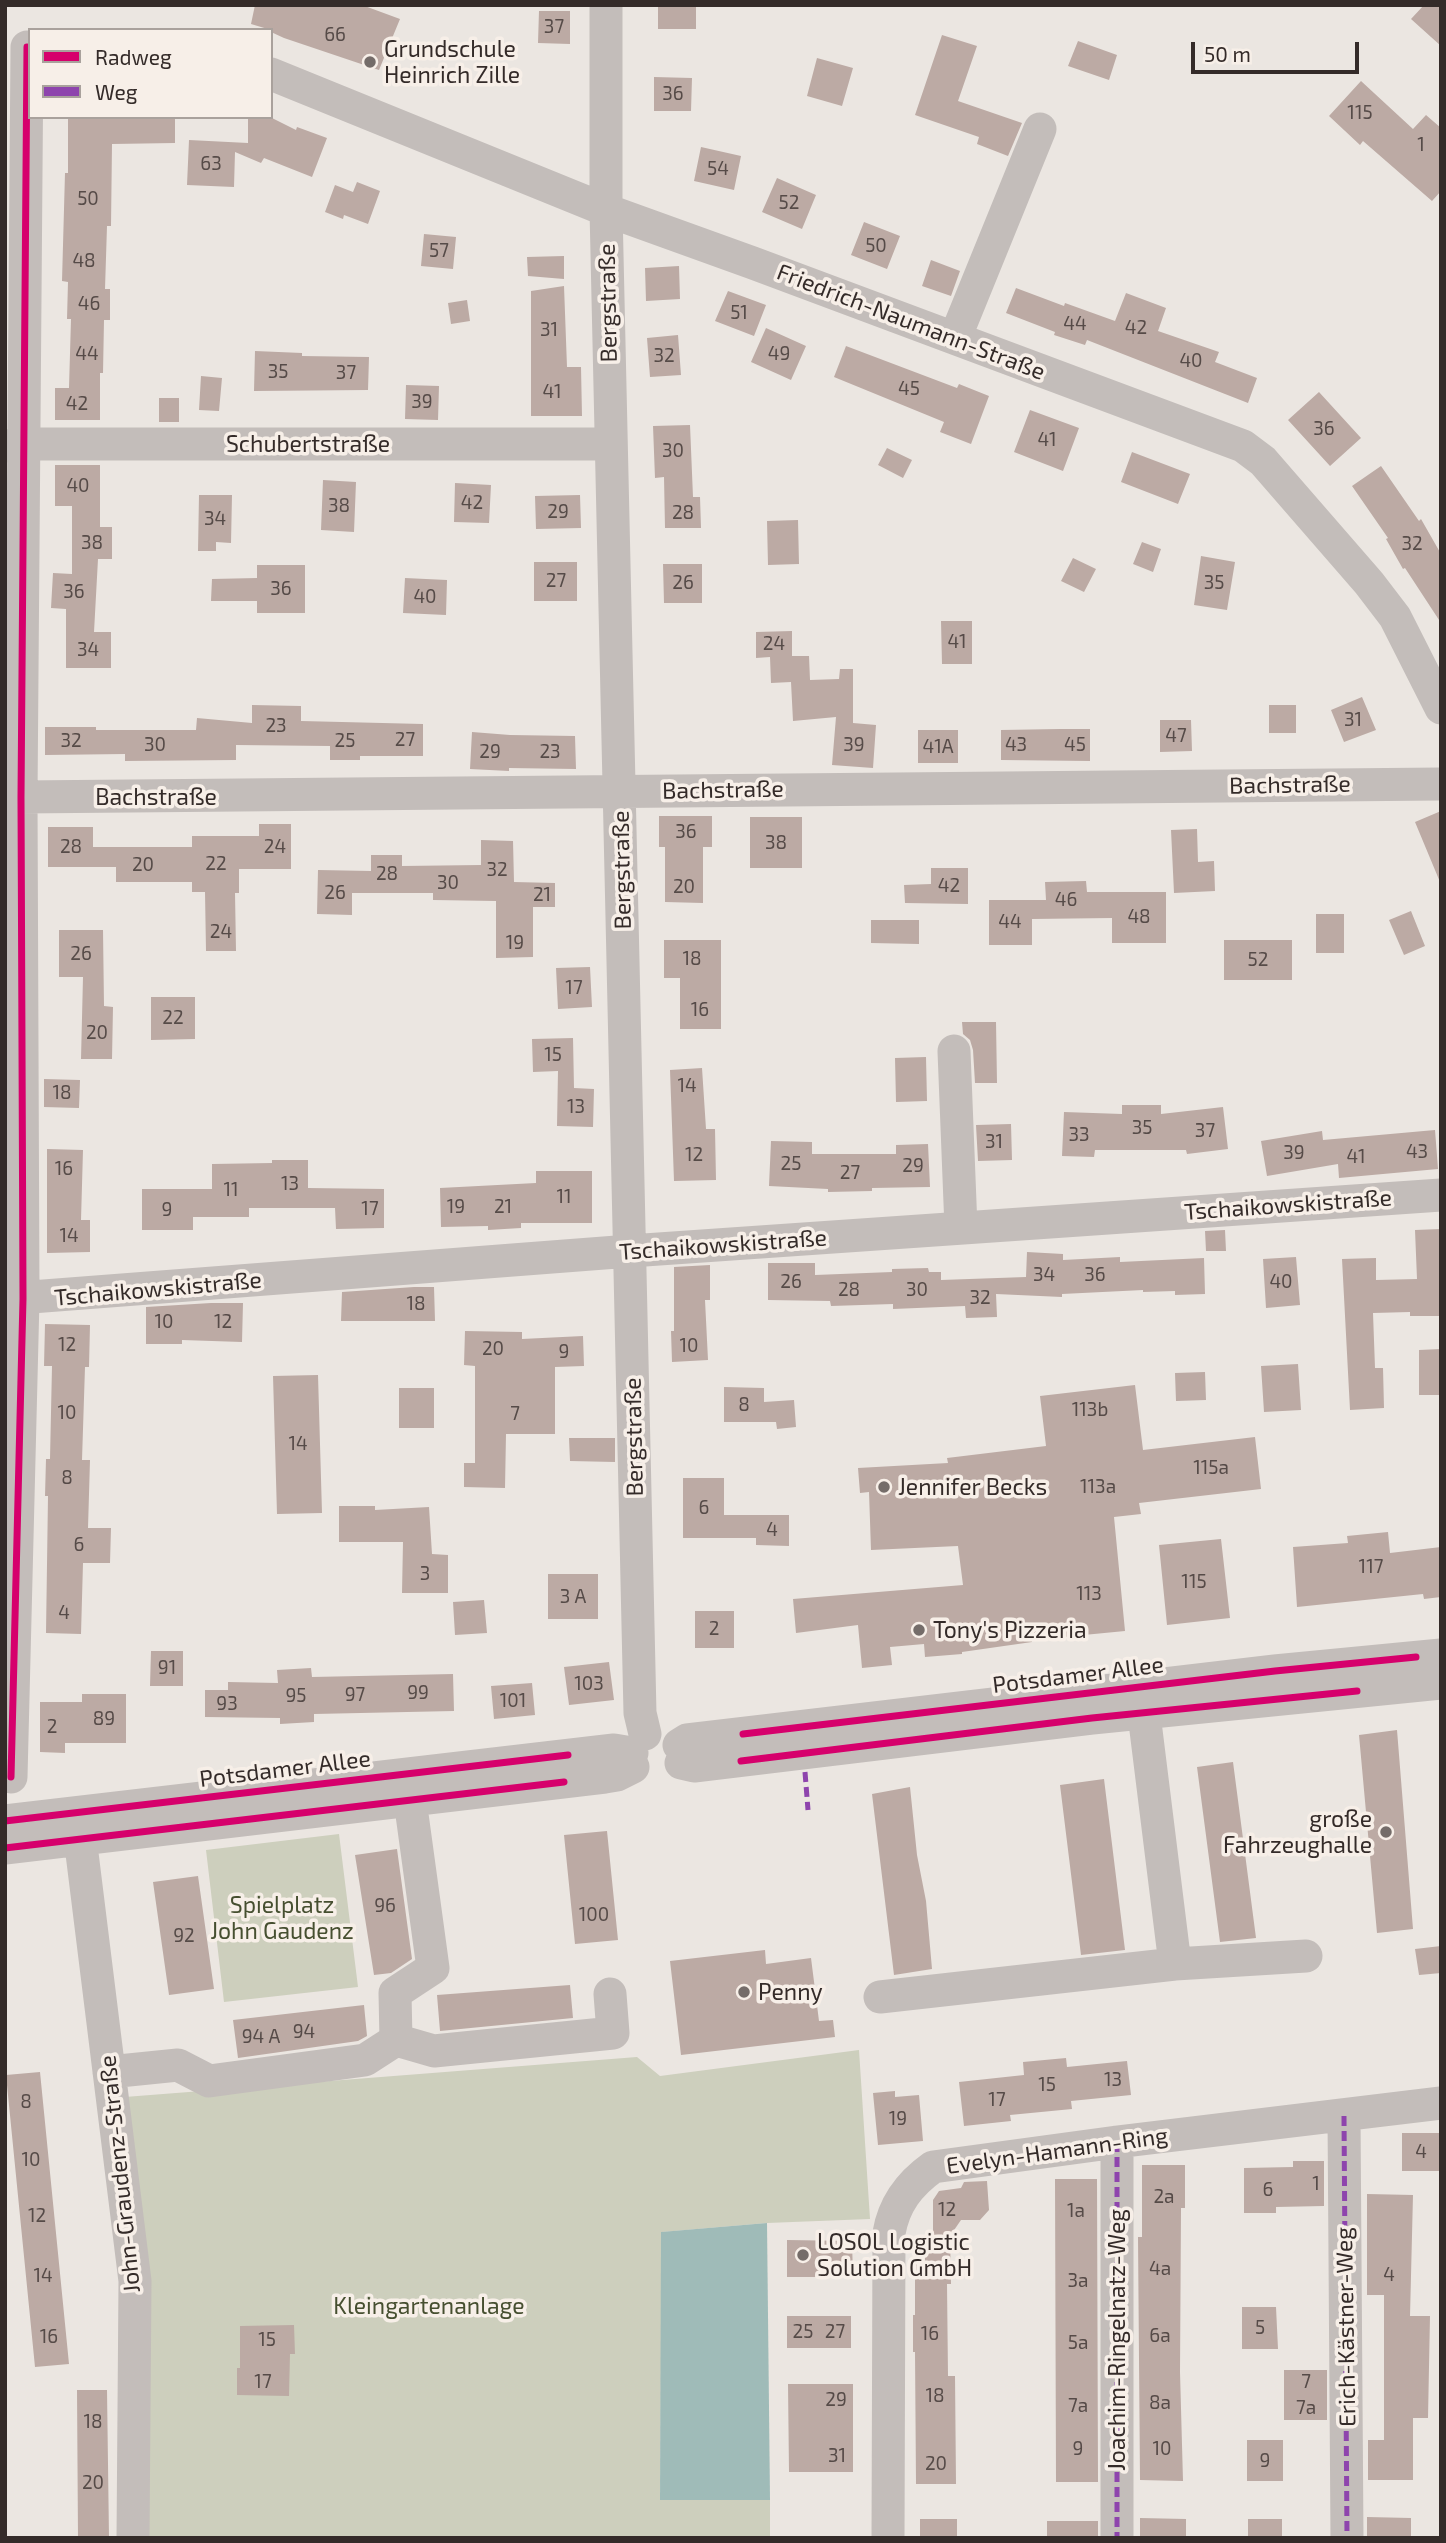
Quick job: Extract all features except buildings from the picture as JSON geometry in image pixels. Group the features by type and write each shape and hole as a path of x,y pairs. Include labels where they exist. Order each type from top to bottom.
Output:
{"street":[{"name":"Bergstraße","path":"606,5 606,210 640,1713 637,1752"},
{"path":"11,1777 15,445 21,47"},
{"name":"Friedrich-Naumann-Straße","path":"273,75 606,210 1243,446 1263,461 1369,583 1395,617 1441,708"},
{"path":"955,338 1040,129"},
{"name":"Schubertstraße","path":"15,445 611,444"},
{"name":"Bachstraße","path":"13,798 1441,783"},
{"path":"954,1051 961,1228"},
{"name":"Tschaikowskistraße","path":"14,1299 630,1251 1441,1195"},
{"name":"Potsdamer Allee","path":"680,1754 694,1766 731,1762 1143,1700 1288,1670 1441,1655"},
{"name":"Potsdamer Allee","path":"1143,1700 1441,1683"},
{"path":"1143,1700 1175,1964"},
{"path":"655,1732 673,1738 680,1754 672,1777 657,1783 643,1778 637,1752 655,1732"},
{"name":"Potsdamer Allee","path":"5,1848 78,1826 409,1787 617,1775 637,1752"},
{"path":"396,2040 395,1993 433,1968 409,1787"},
{"name":"Potsdamer Allee","path":"5,1821 78,1826"},
{"name":"John-Graudenz-Straße","path":"78,1826 135,2281 134,2538"},
{"path":"880,1997 1175,1964 1306,1956"},
{"path":"110,2072 178,2065 209,2081 365,2060 396,2040 434,2051 613,2033 610,1994"},
{"name":"Evelyn-Hamann-Ring","path":"888,2538 889,2232 892,2213 916,2179 933,2167 1117,2142 1441,2104"},
{"name":"Erich-Kästner-Weg","path":"1343,2116 1347,2538"},
{"name":"Joachim-Ringelnatz-Weg","path":"1117,2142 1117,2538"}],"green space":[{"name":"Spielplatz John Gaudenz","path":"339,1834 358,1987 224,2002 206,1850"},
{"name":"Kleingartenanlage","path":"859,2050 870,2219 767,2223 662,2232 660,2499 770,2500 770,2538 133,2538 112,2098 637,2057 660,2076"}],"water":[{"path":"767,2223 770,2500 660,2500 661,2232"}],"marked path":[{"path":"805,1772 808,1810"},
{"path":"1344,2116 1347,2538"},
{"path":"1117,2142 1117,2538"}],"cycle path":[{"path":"11,1777 23,1299 21,797 27,47"},
{"path":"743,1734 1275,1671 1416,1657"},
{"path":"741,1761 1092,1718 1357,1691"},
{"path":"5,1821 568,1755"},
{"path":"5,1848 564,1782"}],"place":[{"name":"Grundschule Heinrich Zille","path":"370,62"},
{"name":"Jennifer Becks","path":"884,1487"},
{"name":"Tony's Pizzeria","path":"919,1630"},
{"name":"große Fahrzeughalle","path":"1386,1832"},
{"name":"Penny","path":"744,1992"},
{"name":"LOSOL Logistic Solution GmbH","path":"803,2255"}]}
